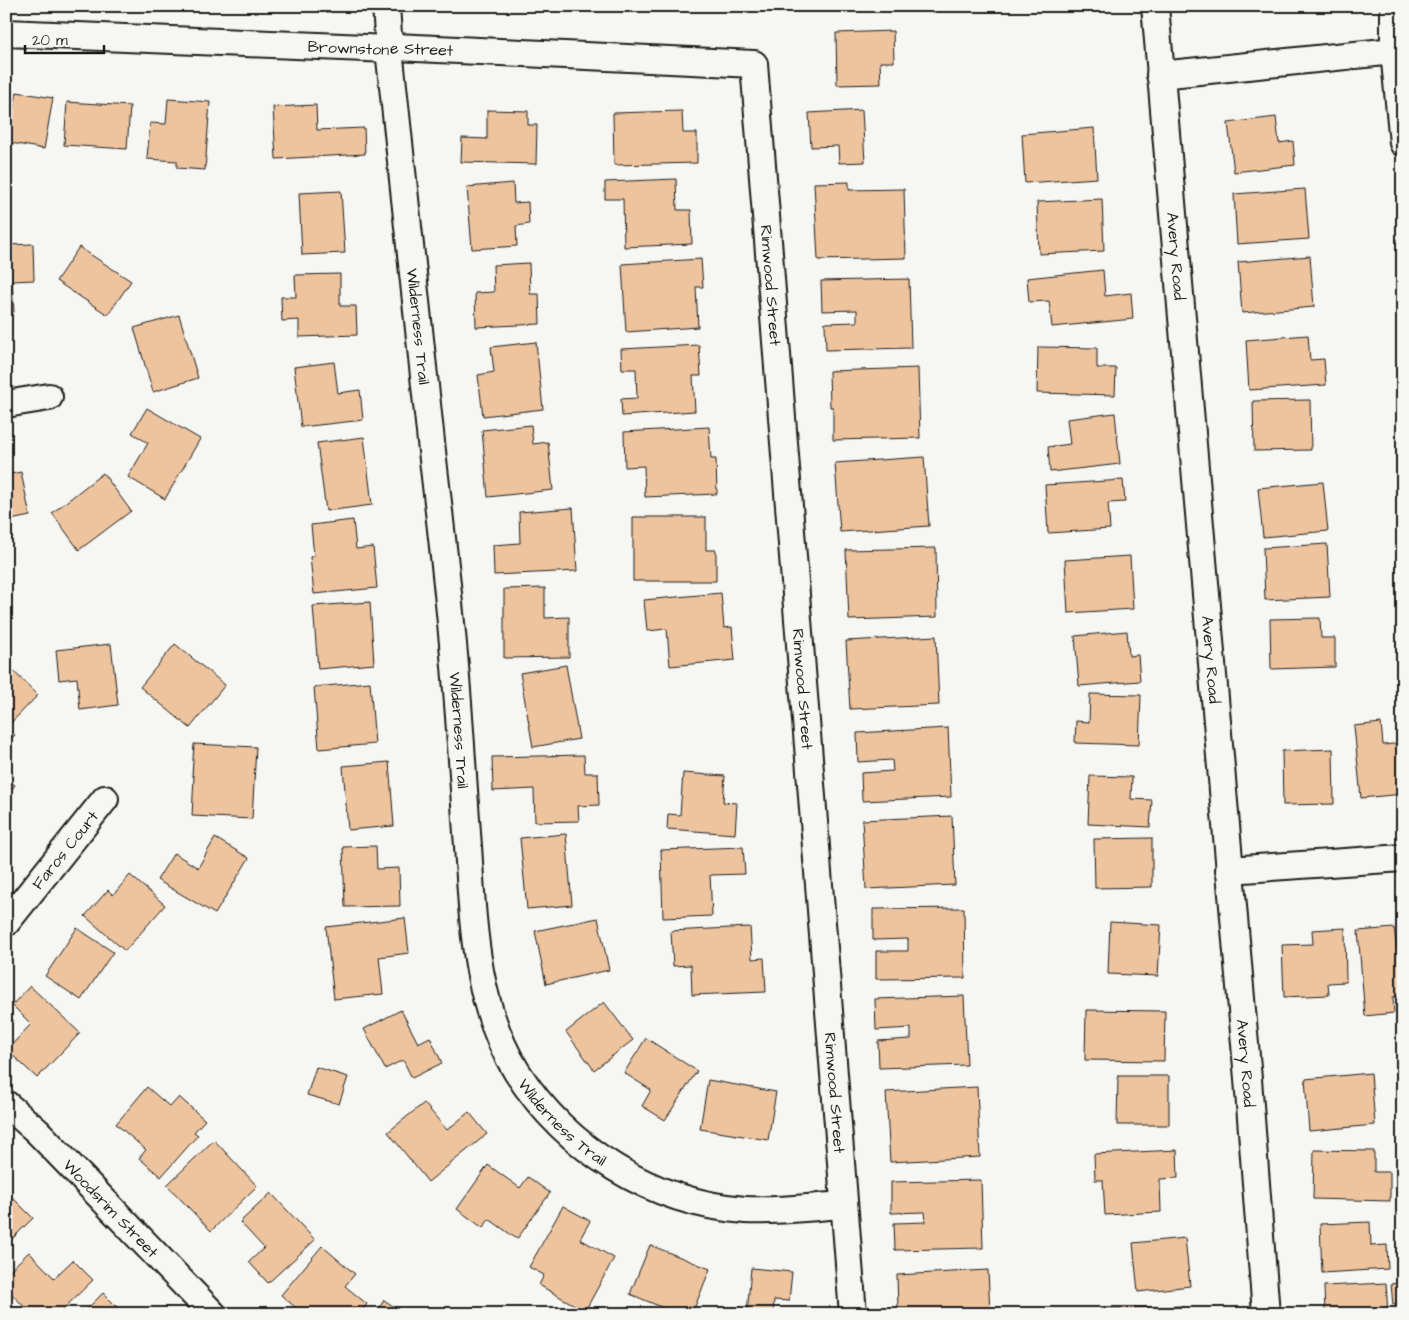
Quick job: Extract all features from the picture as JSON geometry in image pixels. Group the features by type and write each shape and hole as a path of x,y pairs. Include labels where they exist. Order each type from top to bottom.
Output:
{"street":[{"name":"Wilderness Trail","path":"386,6 454,656 474,937 490,1016 502,1044 517,1071 544,1108 576,1140 601,1159 627,1175 684,1199 744,1210 775,1210 844,1205"},
{"name":"Avery Road","path":"1155,6 1248,1079 1266,1314"},
{"path":"1394,6 1394,51 1403,143"},
{"name":"Brownstone Street","path":"6,33 389,49 395,46 754,64"},
{"path":"1160,75 1394,51"},
{"name":"Rimwood Street","path":"754,64 853,1314"},
{"path":"6,404 49,397"},
{"name":"Faros Court","path":"6,923 105,799"},
{"path":"1229,870 1403,858"},
{"name":"Woodsrim Street","path":"6,1104 37,1131 212,1314"}],"building":[{"path":"893,31 894,62 880,62 881,84 837,85 836,33"},
{"path":"17,92 53,98 44,149 6,142 6,104 14,106"},
{"path":"168,99 210,102 205,170 177,168 177,161 147,159 150,123 166,124"},
{"path":"67,102 130,106 127,149 64,145"},
{"path":"316,105 317,130 364,128 365,154 276,159 273,107"},
{"path":"487,110 528,111 528,125 537,125 536,164 461,162 462,138 487,139"},
{"path":"862,110 865,162 839,163 838,146 811,147 809,113"},
{"path":"682,111 683,133 697,133 697,163 614,165 613,113"},
{"path":"1276,117 1279,143 1293,141 1295,165 1234,172 1228,123"},
{"path":"1094,128 1097,178 1025,183 1022,134"},
{"path":"676,179 677,210 691,210 692,244 624,247 623,199 605,199 605,182"},
{"path":"849,182 849,190 904,189 906,258 818,260 814,183"},
{"path":"513,183 514,203 528,202 529,224 516,226 517,246 472,249 467,187"},
{"path":"1305,189 1309,239 1237,244 1234,194"},
{"path":"341,191 345,253 302,255 299,193"},
{"path":"1102,199 1104,251 1039,254 1037,202"},
{"path":"33,244 34,280 12,281 14,312 6,313 6,245"},
{"path":"79,247 131,281 108,315 56,281"},
{"path":"1310,256 1314,307 1242,313 1238,262"},
{"path":"701,259 703,287 696,287 698,327 626,332 622,264"},
{"path":"529,263 530,294 539,294 540,324 476,327 475,293 494,292 493,265"},
{"path":"1103,270 1105,296 1131,293 1133,319 1052,327 1049,301 1029,302 1027,278"},
{"path":"340,274 340,306 356,306 357,335 299,337 299,320 282,321 281,297 296,297 295,275"},
{"path":"909,279 911,348 826,350 825,323 857,322 857,310 822,311 821,281"},
{"path":"179,315 198,378 153,392 134,328"},
{"path":"1308,335 1310,360 1324,359 1326,385 1249,390 1246,340"},
{"path":"536,342 543,409 483,416 478,375 494,372 491,347"},
{"path":"699,345 701,376 693,376 695,411 622,416 621,399 637,398 636,369 622,369 621,349"},
{"path":"1038,347 1097,348 1097,368 1116,368 1115,395 1037,393"},
{"path":"334,362 338,393 360,390 363,420 301,427 294,367"},
{"path":"918,368 920,438 833,440 833,407 830,407 829,371"},
{"path":"1310,400 1311,450 1254,451 1253,401"},
{"path":"147,408 200,439 165,499 128,477 148,443 132,433"},
{"path":"1115,413 1120,464 1050,472 1048,447 1070,444 1067,419"},
{"path":"531,425 533,444 548,442 553,490 488,497 482,430"},
{"path":"709,427 711,459 716,459 717,494 645,497 644,466 625,467 624,432"},
{"path":"364,437 372,505 326,511 317,443"},
{"path":"924,457 929,526 840,532 835,463"},
{"path":"21,472 30,516 6,521 6,475"},
{"path":"103,473 131,511 79,550 52,513"},
{"path":"1123,480 1125,502 1108,503 1110,529 1048,533 1045,485"},
{"path":"1323,482 1328,531 1263,537 1258,488"},
{"path":"573,508 577,571 494,575 493,545 520,543 519,512"},
{"path":"633,517 706,517 706,550 716,550 716,581 633,581"},
{"path":"353,520 356,549 373,547 377,588 314,594 310,557 314,556 311,525"},
{"path":"1327,544 1330,597 1265,600 1263,548"},
{"path":"936,548 937,617 849,620 846,550"},
{"path":"1130,556 1133,609 1068,613 1065,560"},
{"path":"545,588 545,618 569,617 569,657 504,658 504,589"},
{"path":"721,593 724,628 732,627 735,660 670,666 667,629 647,631 644,600"},
{"path":"370,602 374,664 318,669 313,606"},
{"path":"1320,618 1321,638 1335,638 1335,667 1271,669 1270,619"},
{"path":"1127,631 1129,656 1138,655 1140,681 1079,686 1075,636"},
{"path":"936,636 939,705 850,709 846,641"},
{"path":"111,644 118,705 80,710 77,678 59,680 56,650"},
{"path":"175,644 225,685 190,728 140,687"},
{"path":"6,664 38,695 6,728"},
{"path":"566,665 579,739 533,747 520,673"},
{"path":"370,682 375,744 319,749 314,687"},
{"path":"1090,694 1141,695 1139,745 1075,743 1076,721 1089,722"},
{"path":"1381,723 1383,745 1403,743 1403,794 1361,798 1354,726"},
{"path":"6,728 15,735 6,744"},
{"path":"948,728 951,797 862,801 861,773 893,771 892,760 858,762 857,733"},
{"path":"194,744 256,747 252,819 192,816"},
{"path":"1333,749 1334,804 1283,805 1282,751"},
{"path":"584,755 585,773 598,773 599,805 578,806 579,821 535,822 534,789 493,791 492,757"},
{"path":"389,762 394,826 348,830 343,766"},
{"path":"683,773 725,776 723,802 737,803 735,834 667,829 668,814 680,815"},
{"path":"1090,776 1132,777 1131,799 1152,800 1150,827 1088,824"},
{"path":"6,779 15,785 6,798"},
{"path":"952,816 955,885 866,889 862,820"},
{"path":"566,834 572,905 527,909 520,838"},
{"path":"215,838 249,858 215,914 157,880 174,853 198,868"},
{"path":"1152,838 1152,887 1095,888 1094,839"},
{"path":"376,846 377,869 399,868 400,906 345,907 343,847"},
{"path":"743,847 745,874 710,875 712,916 663,918 661,850"},
{"path":"130,875 165,905 125,951 85,916 108,890 113,895"},
{"path":"964,908 965,978 876,979 876,951 908,951 908,939 873,940 873,909"},
{"path":"405,918 409,953 379,957 383,994 334,999 326,927"},
{"path":"598,918 609,970 546,984 535,931"},
{"path":"1110,922 1161,925 1158,976 1108,974"},
{"path":"750,927 752,959 764,958 766,992 692,995 691,965 673,966 671,931"},
{"path":"77,928 113,952 81,1000 45,976"},
{"path":"1345,928 1346,982 1328,983 1329,995 1284,997 1282,945 1313,944 1312,930"},
{"path":"1394,928 1397,950 1403,950 1403,996 1393,997 1394,1013 1365,1016 1358,931"},
{"path":"30,986 80,1033 37,1078 7,1050 31,1024 12,1005"},
{"path":"964,996 967,1065 879,1068 878,1041 911,1039 911,1028 876,1030 875,999"},
{"path":"604,1002 633,1040 594,1070 566,1032"},
{"path":"401,1010 418,1043 430,1037 442,1063 412,1078 403,1060 385,1069 364,1029"},
{"path":"1086,1010 1165,1011 1164,1061 1085,1060"},
{"path":"646,1038 697,1071 665,1120 642,1106 651,1090 624,1073"},
{"path":"316,1067 348,1077 339,1104 307,1095"},
{"path":"1371,1073 1375,1125 1309,1131 1305,1079"},
{"path":"1118,1076 1169,1076 1169,1125 1117,1125"},
{"path":"708,1080 776,1092 768,1140 700,1129"},
{"path":"147,1087 170,1107 179,1097 205,1120 194,1132 198,1135 161,1177 139,1158 146,1150 116,1124"},
{"path":"977,1087 980,1157 890,1162 886,1092"},
{"path":"424,1103 447,1130 469,1112 487,1134 428,1182 388,1132"},
{"path":"214,1140 257,1186 211,1231 167,1185"},
{"path":"1177,1150 1178,1178 1160,1179 1161,1212 1105,1215 1103,1180 1095,1180 1094,1154"},
{"path":"1314,1150 1374,1151 1374,1172 1390,1172 1390,1201 1313,1199"},
{"path":"488,1165 520,1188 528,1177 550,1193 517,1239 489,1219 483,1228 457,1209"},
{"path":"981,1180 983,1248 895,1250 894,1223 926,1222 925,1212 891,1213 891,1182"},
{"path":"6,1191 33,1218 6,1245"},
{"path":"271,1193 315,1240 268,1283 249,1262 264,1248 240,1222"},
{"path":"563,1206 590,1221 580,1239 614,1258 585,1311 539,1285 544,1275 529,1267"},
{"path":"1370,1222 1371,1246 1387,1245 1388,1269 1322,1273 1320,1224"},
{"path":"1185,1238 1190,1286 1138,1292 1133,1243"},
{"path":"650,1245 710,1269 692,1314 678,1314 630,1294"},
{"path":"322,1246 355,1274 345,1286 367,1304 360,1314 303,1314 281,1295"},
{"path":"29,1252 54,1278 73,1260 93,1280 58,1314 31,1314 6,1288 6,1274"},
{"path":"751,1268 792,1272 789,1301 774,1300 773,1314 747,1314"},
{"path":"988,1270 990,1314 908,1314 908,1310 898,1310 897,1275"},
{"path":"1403,1282 1403,1304 1393,1305 1391,1284"},
{"path":"1386,1283 1388,1314 1325,1314 1324,1286"},
{"path":"103,1293 121,1311 119,1314 82,1314"},
{"path":"384,1300 405,1314 376,1314"},
{"path":"1181,1306 1182,1314 1102,1314 1101,1309"}]}
